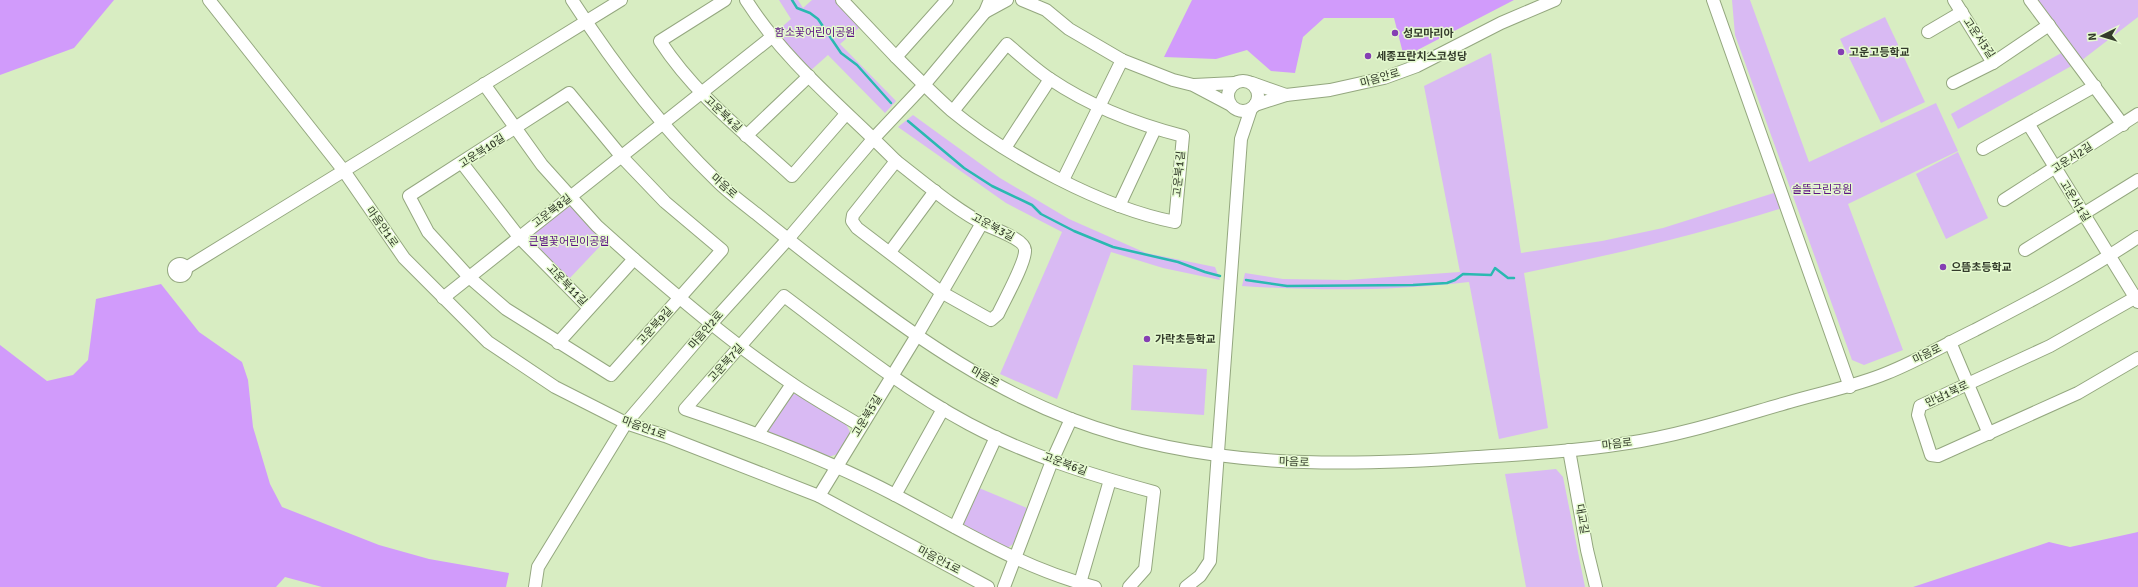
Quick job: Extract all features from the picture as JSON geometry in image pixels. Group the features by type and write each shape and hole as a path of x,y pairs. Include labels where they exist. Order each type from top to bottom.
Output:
{"street":[{"name":"마음안1로","path":"209,0 344,171 404,258 488,342 555,386 626,423 665,436 819,496 988,587"},
{"name":"마음로","path":"572,0 618,69 662,124 719,184 916,337 1010,391 1072,419 1116,433 1200,454 1258,461 1314,463 1429,461 1569,450 1631,443 1850,387 1888,373 2074,278 2138,237"},
{"path":"186,268 621,0"},
{"name":"고운북4길","path":"725,0 660,41 701,94 792,176 846,114"},
{"path":"746,0 773,36 809,76 846,114 874,138 896,162"},
{"path":"896,57 947,0"},
{"path":"985,12 990,0"},
{"path":"985,12 1007,0"},
{"path":"1022,0 1043,5 1073,32 1122,60 1173,80 1193,85 1242,111 1286,95"},
{"name":"마음안로","path":"1286,95 1330,90 1384,78 1417,66 1501,23 1555,0"},
{"name":"고운서3길","path":"1954,0 1993,62 2049,25"},
{"path":"2030,0 2123,125"},
{"path":"1714,1 1850,387"},
{"name":"고운북1길","path":"848,2 896,57 924,85 953,111 1005,148 1063,180 1119,206 1151,217 1175,222 1182,136 1155,129 1099,106 1050,79 1007,44 953,111"},
{"name":"마음안2로","path":"535,587 538,567 626,423 711,324 788,239 874,138 924,85 985,12"},
{"path":"1928,32 1962,12"},
{"name":"고운북8길","path":"443,298 773,36"},
{"path":"1063,180 1122,60"},
{"path":"1953,83 1993,62"},
{"path":"746,136 809,76"},
{"path":"1005,148 1050,79"},
{"path":"1193,85 1235,83 1243,80 1286,95"},
{"path":"1235,83 1231,86 1227,95 1241,139"},
{"path":"1186,587 1200,576 1210,561 1241,139 1258,96 1252,83"},
{"path":"484,84 542,165 597,226 679,298 741,347 792,384 861,426"},
{"path":"1982,150 2094,86"},
{"name":"고운북10길","path":"469,277 428,232 409,196 569,93 622,156"},
{"name":"고운서2길","path":"2004,200 2138,114"},
{"name":"고운서1길","path":"2029,124 2137,299"},
{"path":"1119,206 1155,129"},
{"name":"고운북9길","path":"469,277 506,309 611,375 722,250 665,202 622,156"},
{"name":"고운북3길","path":"896,162 935,191 982,223 1022,242 1025,250 1023,261 998,314 991,320 942,292 857,228 852,221 853,215 896,162"},
{"name":"고운북11길","path":"462,163 519,237 589,308 634,259"},
{"path":"2025,250 2138,180"},
{"path":"890,252 935,191"},
{"name":"고운북5길","path":"819,496 916,337 982,223"},
{"name":"고운북7길","path":"837,467 758,434 685,408 741,347 784,296 891,376"},
{"name":"만남1북로","path":"2137,299 2050,346 1920,406 1918,415 1931,455 1938,456 2078,393 2138,358"},
{"path":"558,343 589,308"},
{"path":"1950,342 1989,434"},
{"name":"고운북6길","path":"891,376 943,409 996,437 1052,461 1110,480 1154,492 1145,569 1129,587"},
{"path":"758,434 792,384"},
{"path":"895,495 943,409"},
{"path":"1004,587 1052,461 1072,419"},
{"path":"955,527 996,437"},
{"name":"대교길","path":"1569,450 1587,550 1596,587"},
{"path":"837,467 895,495 1015,559 1095,587"},
{"path":"1080,583 1110,480"}],"green space":[{"name":"함소꽃어린이공원","path":"779,0 798,0 803,8 812,0 837,0 860,27 840,44 896,101 885,113 828,55 810,71 776,32 791,19"},
{"name":"솔뜰근린공원","path":"1732,0 1750,0 1809,162 1936,103 1958,151 1848,204 1903,350 1864,365 1852,360 1735,35"},
{"path":"2036,0 2138,0 2138,17 2082,60"},
{"path":"1885,17 1925,102 1881,123 1840,39"},
{"path":"2065,51 2075,64 1958,129 1951,114"},
{"path":"1491,53 1521,253 1602,241 1663,228 1777,192 1782,208 1654,244 1524,273 1548,428 1499,439 1469,282 1384,289 1299,289 1242,286 1245,273 1283,279 1347,280 1460,272 1424,86"},
{"path":"913,115 1000,178 1069,219 1146,253 1215,267 1220,280 1163,268 1111,252 1057,399 1000,374 1062,232 1006,203 898,127"},
{"path":"1958,152 1988,218 1946,239 1916,174"},
{"name":"큰별꽃어린이공원","path":"573,206 604,242 569,279 533,242 531,232 563,209"},
{"path":"1133,365 1207,369 1204,415 1131,410"},
{"path":"799,393 845,422 850,432 838,454 828,457 769,433 767,427 791,395"},
{"path":"1556,469 1563,477 1585,587 1526,587 1505,474"},
{"path":"979,488 1027,508 1013,544 1006,549 965,528 963,520"}],"shaded area":[{"path":"0,0 114,0 74,48 0,75"},
{"path":"1192,0 1514,0 1404,57 1394,18 1324,18 1303,37 1295,73 1271,71 1247,50 1216,59 1164,57"},
{"path":"161,284 199,332 242,362 248,380 253,427 270,484 282,507 379,545 429,559 509,573 506,587 322,587 285,577 276,587 0,587 0,345 47,381 73,375 88,360 96,299"},
{"path":"2138,532 2138,587 1913,587 2049,542 2070,547"}],"waterway":[{"path":"792,0 797,8 810,13 818,19 841,53 857,65 891,103"},
{"path":"908,121 964,168 992,186 1032,205 1041,214 1074,231 1113,247 1178,262 1220,276"},
{"path":"1246,280 1287,286 1413,285 1447,283 1455,280 1463,274 1491,275 1495,268 1508,278 1514,278"}],"place":[{"name":"성모마리아","path":"1395,33"},
{"name":"고운고등학교","path":"1841,52"},
{"name":"세종프란치스코성당","path":"1368,56"},
{"name":"으뜸초등학교","path":"1943,267"},
{"name":"가락초등학교","path":"1147,339"}]}
